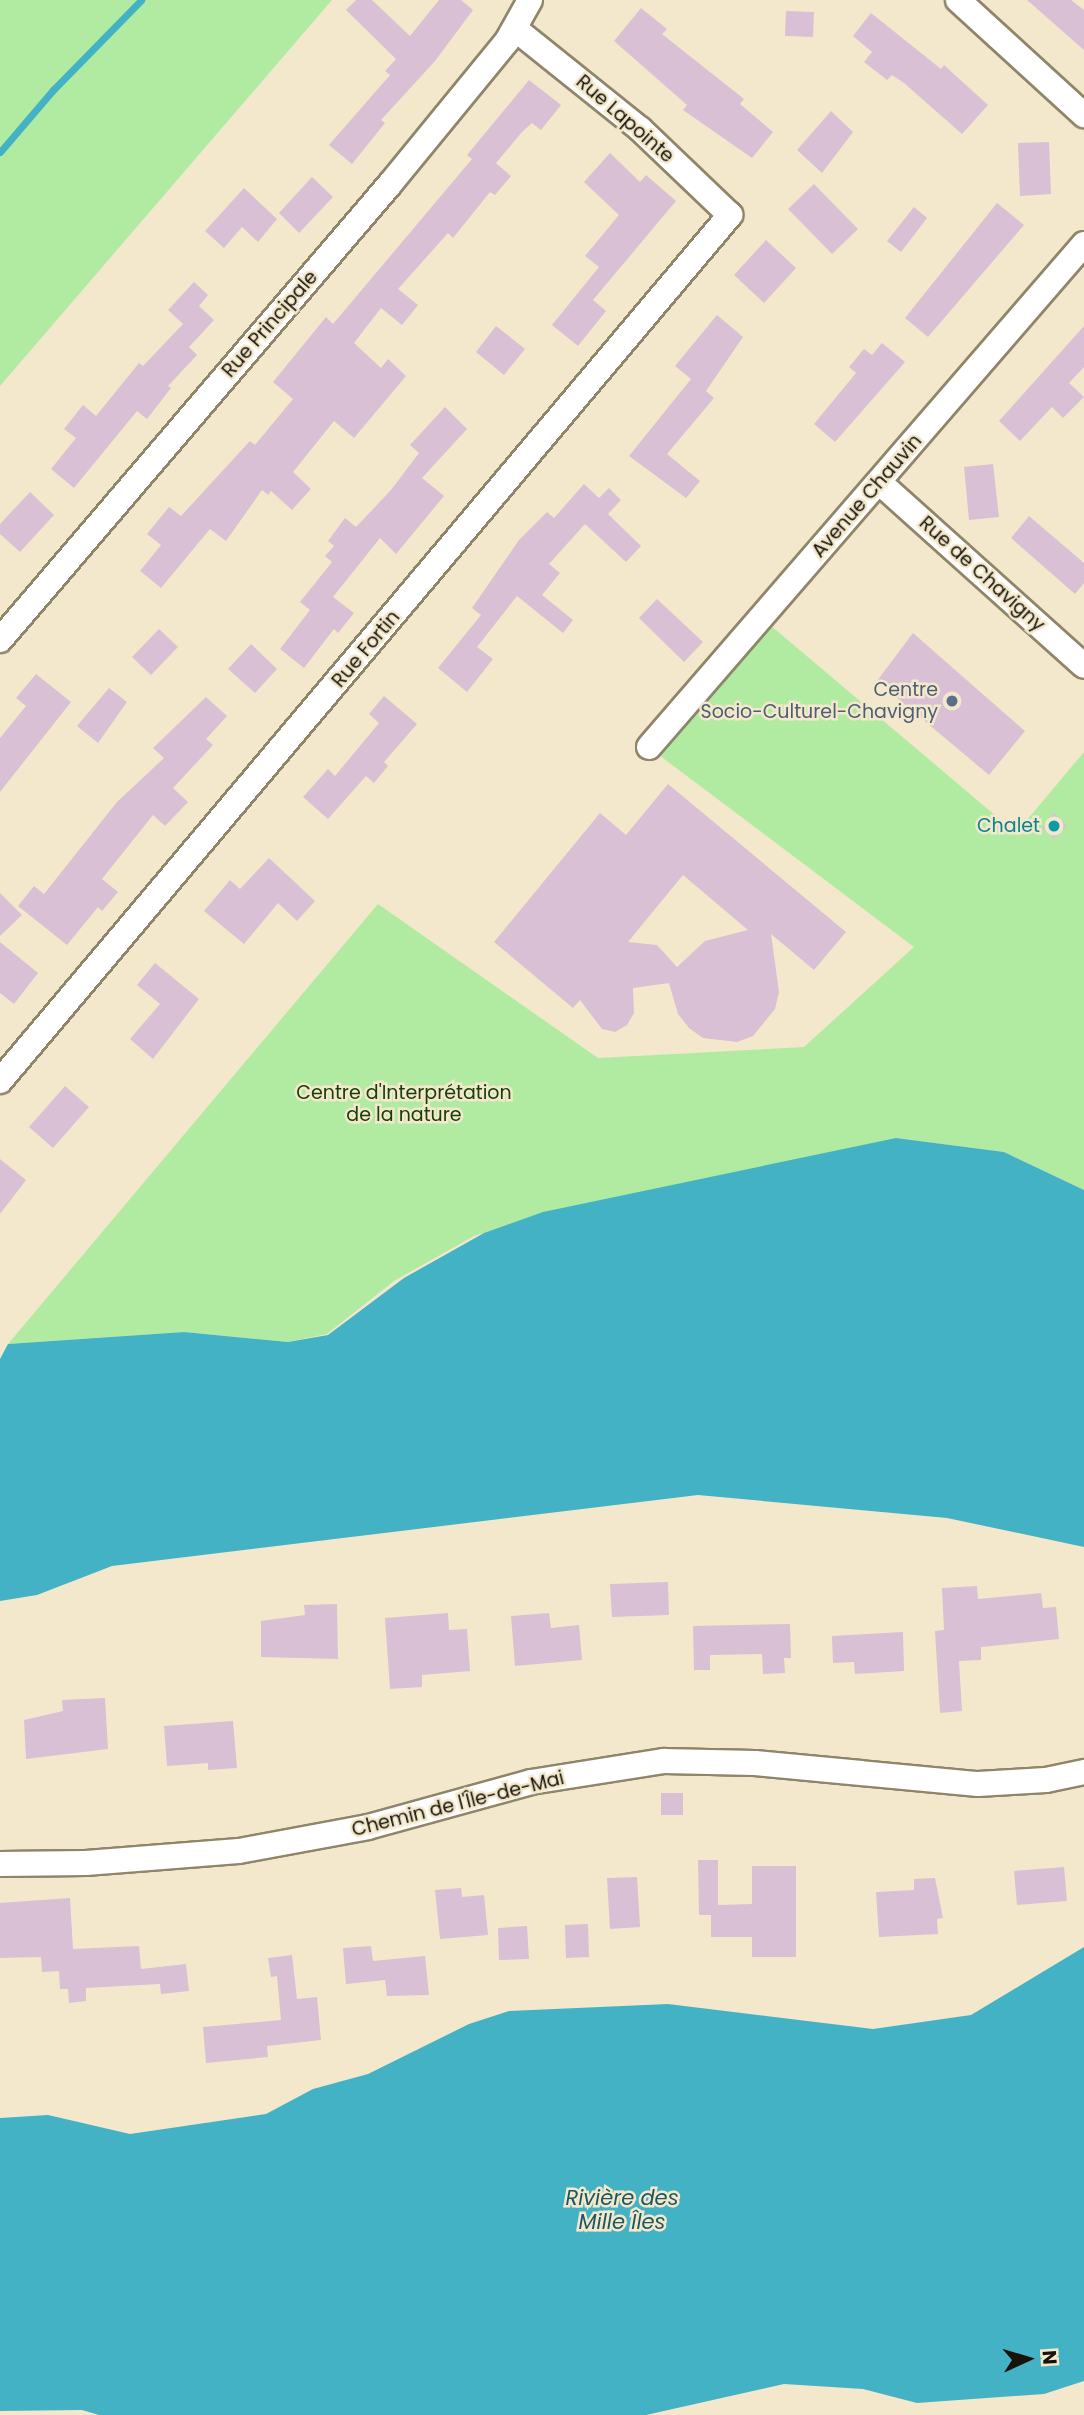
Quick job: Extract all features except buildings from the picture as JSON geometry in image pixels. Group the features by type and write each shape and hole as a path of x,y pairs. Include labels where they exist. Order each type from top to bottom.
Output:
{"street":[{"name":"Rue Principale","path":"0,640 390,184 515,29 530,0"},
{"path":"958,0 1084,115"},
{"name":"Rue Lapointe","path":"515,29 640,130 730,215"},
{"name":"Rue Fortin","path":"0,1080 730,215"},
{"name":"Avenue Chauvin","path":"649,747 1084,244"},
{"name":"Rue de Chavigny","path":"879,482 1084,666"},
{"name":"Chemin de l'Île-de-Mai","path":"0,1864 86,1863 239,1851 368,1827 531,1782 664,1761 755,1763 978,1784 1046,1780 1084,1772"}],"green space":[{"path":"0,0 332,0 0,386"},
{"name":"Centre d'Interprétation de la nature","path":"763,619 1016,833 1084,752 1084,1190 1004,1152 896,1138 540,1216 474,1236 394,1281 327,1334 288,1342 184,1332 8,1344 378,904 598,1058 804,1047 914,947 651,749"}],"water":[{"path":"896,1138 1004,1152 1084,1190 1084,1547 947,1518 698,1495 112,1566 37,1595 0,1601 0,1359 8,1344 184,1332 288,1342 328,1335 404,1278 484,1233 543,1212"},
{"name":"Rivière des Mille Îles","path":"1084,1947 1084,2381 1044,2394 917,2403 863,2389 784,2384 646,2415 99,2415 82,2410 0,2411 0,2118 48,2115 130,2134 266,2114 313,2089 368,2074 469,2024 509,2011 668,2004 873,2029 971,2015"}],"waterway":[{"path":"0,152 53,90 141,0"}],"place":[{"name":"Centre Socio-Culturel-Chavigny","path":"952,701"},
{"name":"Chalet","path":"1054,826"}]}
